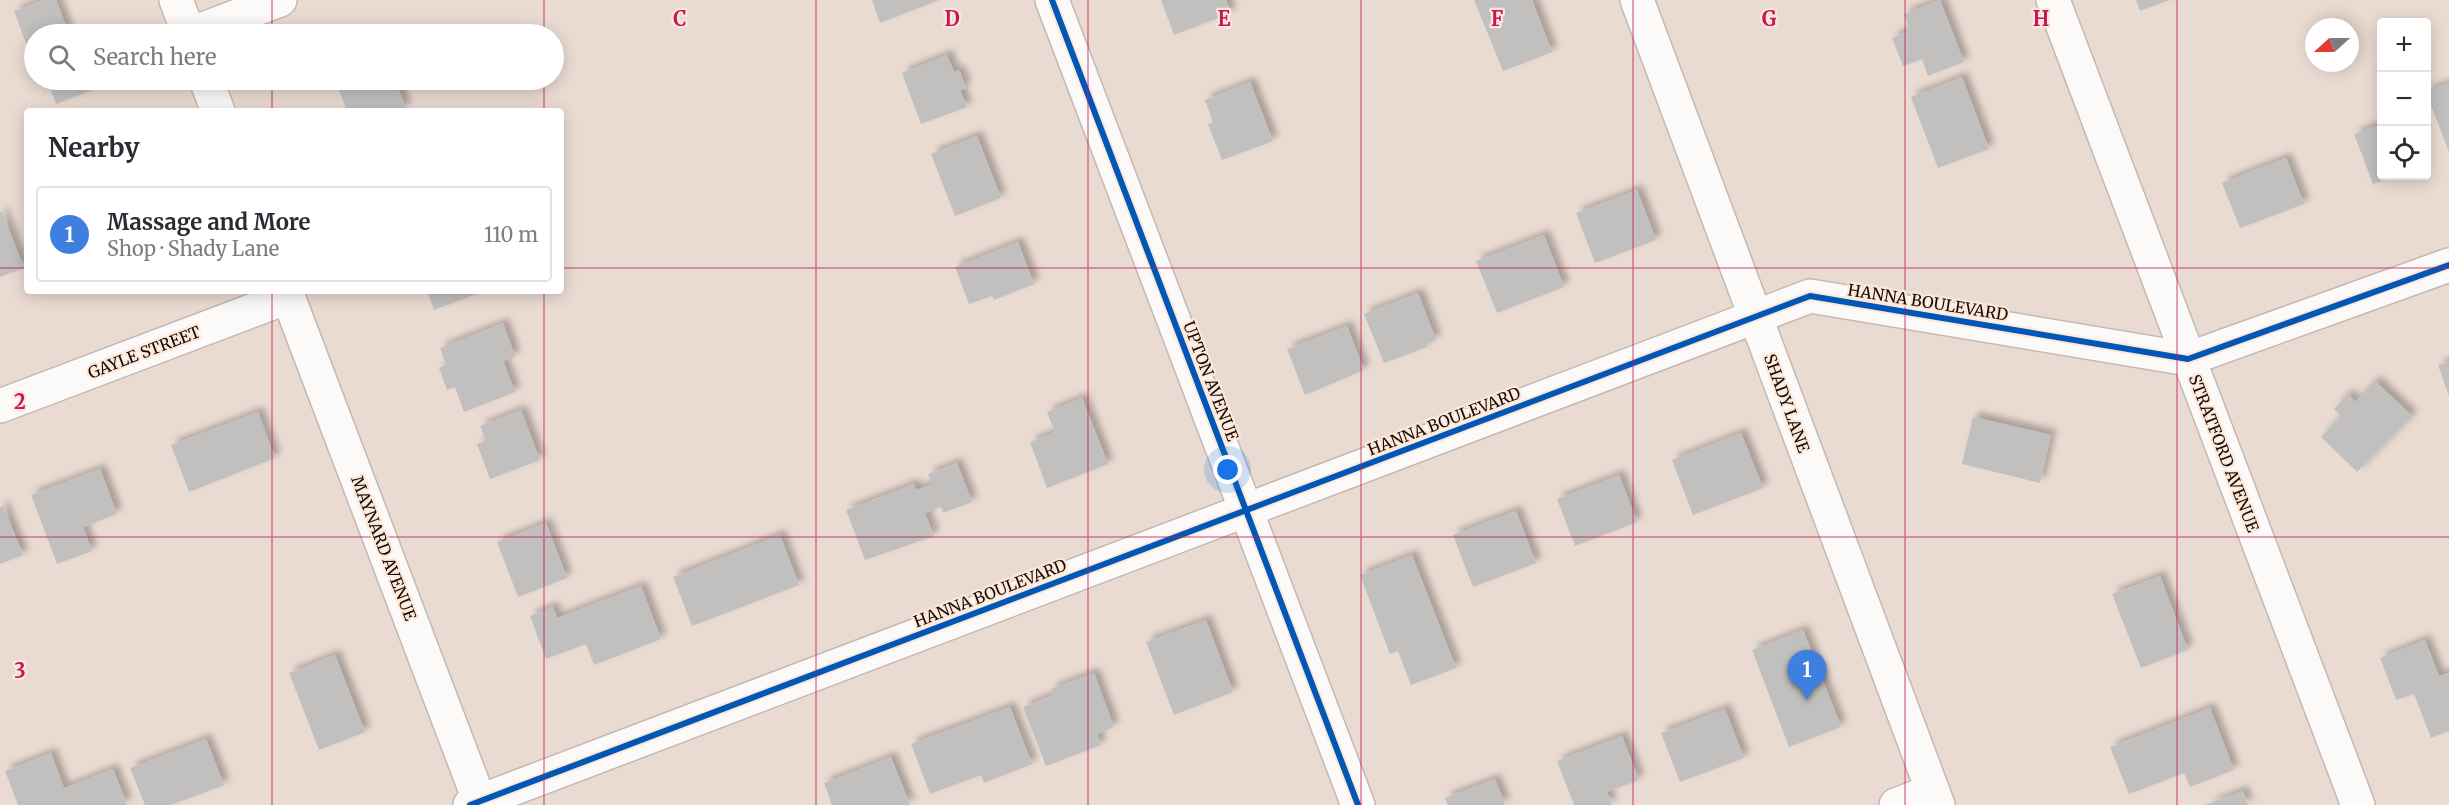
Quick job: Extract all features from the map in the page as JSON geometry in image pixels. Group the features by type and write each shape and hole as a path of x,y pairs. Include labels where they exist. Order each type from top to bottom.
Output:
{"street":[{"path":"176,0 186,24"},
{"path":"216,24 280,0"},
{"name":"UPTON AVENUE","path":"1052,0 1358,805"},
{"name":"SHADY LANE","path":"1637,0 1935,798"},
{"name":"STRATFORD AVENUE","path":"2053,0 2358,805"},
{"path":"210,90 217,108"},
{"name":"HANNA BOULEVARD","path":"477,804 1810,296 2188,359 2449,265"},
{"name":"GAYLE STREET","path":"0,406 287,294"},
{"name":"MAYNARD AVENUE","path":"287,294 477,804"},
{"path":"1896,805 1935,798"}],"building":[{"path":"43,0 56,0 65,24 24,24 24,38 14,11"},
{"path":"872,0 939,0 880,23"},
{"path":"1161,0 1226,0 1231,13 1174,35"},
{"path":"1474,0 1532,0 1552,52 1503,71"},
{"path":"1940,0 1964,62 1928,76 1922,59 1903,66 1892,38 1910,30 1904,14"},
{"path":"2136,0 2169,0 2140,11"},
{"path":"947,55 954,72 959,70 966,88 960,90 967,107 921,124 902,73"},
{"path":"1962,77 1989,149 1938,168 1911,97"},
{"path":"1250,82 1273,141 1222,160 1208,124 1213,122 1205,100"},
{"path":"2449,83 2449,152 2431,105 2431,90"},
{"path":"51,90 93,90 56,104"},
{"path":"339,90 399,90 406,108 346,108"},
{"path":"2376,126 2377,180 2384,180 2373,184 2354,134"},
{"path":"977,136 1001,198 955,216 931,154"},
{"path":"2286,158 2304,204 2240,228 2222,183"},
{"path":"1637,190 1656,240 1595,263 1576,213"},
{"path":"0,212 2,212 24,268 0,277"},
{"path":"1544,235 1564,287 1497,313 1476,261"},
{"path":"1018,242 1034,284 994,300 992,296 969,304 955,267"},
{"path":"1418,293 1436,340 1425,344 1427,347 1384,363 1364,314"},
{"path":"428,294 476,294 434,310"},
{"path":"503,323 515,356 503,361 515,392 464,412 455,387 447,390 439,368 446,365 440,348"},
{"path":"1347,326 1364,370 1305,395 1287,349"},
{"path":"2449,362 2449,396 2438,365"},
{"path":"2375,381 2412,416 2357,472 2321,437 2341,416 2334,409 2348,394 2355,402"},
{"path":"1082,398 1108,464 1047,488 1030,442 1055,432 1047,412"},
{"path":"521,410 540,460 490,479 477,444 486,441 480,426"},
{"path":"258,412 275,458 189,492 171,445"},
{"path":"1973,417 2051,435 2040,483 1962,464"},
{"path":"1741,433 1763,488 1693,515 1672,460"},
{"path":"957,463 972,502 943,513 941,507 925,513 934,536 865,560 846,510 914,484 916,490 932,484 928,474"},
{"path":"100,469 117,514 83,527 92,551 57,564 31,495"},
{"path":"1619,475 1637,522 1575,546 1557,499"},
{"path":"3,506 23,555 0,564 0,507"},
{"path":"1516,511 1536,563 1473,587 1453,535"},
{"path":"546,523 567,578 518,597 497,542"},
{"path":"780,535 799,585 692,626 673,577"},
{"path":"1412,555 1456,668 1411,685 1398,651 1390,654 1360,575"},
{"path":"2160,576 2188,650 2141,668 2112,594"},
{"path":"641,586 661,639 594,665 586,644 546,659 530,616 553,607 557,618"},
{"path":"1206,620 1233,692 1174,715 1146,642"},
{"path":"1803,630 1841,727 1789,747 1752,650"},
{"path":"2425,640 2439,676 2449,673 2449,731 2431,738 2414,694 2396,700 2380,658"},
{"path":"335,655 365,732 319,750 289,673"},
{"path":"1094,673 1114,727 1097,734 1101,745 1046,766 1023,707 1053,695 1051,689"},
{"path":"1010,707 1032,764 984,783 981,775 930,794 911,744"},
{"path":"2210,708 2234,770 2190,787 2184,773 2129,794 2110,747"},
{"path":"1725,709 1744,758 1680,782 1661,733"},
{"path":"1622,736 1639,780 1607,792 1612,805 1574,805 1557,761"},
{"path":"206,739 224,785 171,805 145,805 130,768"},
{"path":"51,753 64,788 113,769 127,805 18,805 5,771"},
{"path":"891,757 910,805 832,805 824,783"},
{"path":"1495,779 1505,805 1448,805 1445,798"},
{"path":"2243,791 2248,805 2205,805"}],"cycle path":[{"path":"1052,0 1358,805"},
{"path":"470,805 1810,296 2188,359 2449,265"}],"place":[{"name":"Massage and More","path":"1807,700"}]}
